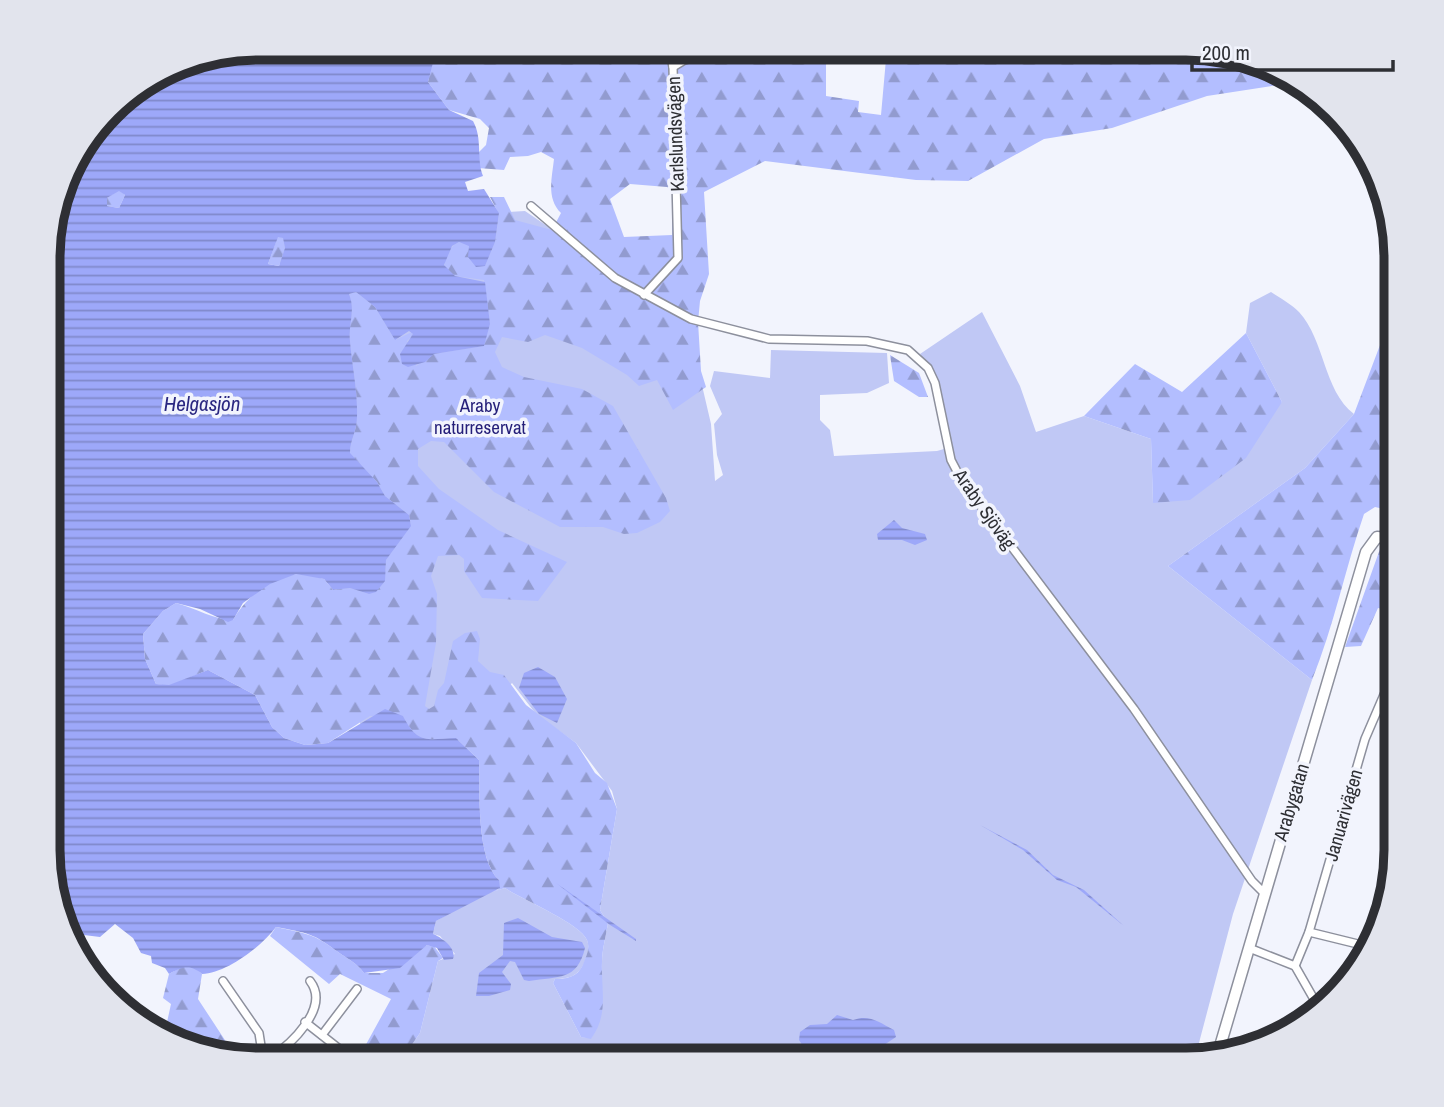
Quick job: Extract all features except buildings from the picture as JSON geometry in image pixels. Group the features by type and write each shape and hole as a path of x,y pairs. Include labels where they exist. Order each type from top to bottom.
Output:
{"street":[{"path":"672,60 673,67"},
{"name":"Karlslundsvägen","path":"644,295 678,258 673,67 685,60"},
{"name":"Araby Sjöväg","path":"531,206 615,278 691,319 758,337 883,343 908,350 922,360 935,383 951,460 962,481 1134,709 1252,881 1264,893"},
{"name":"Arabygatan","path":"1220,1045 1366,552 1377,537 1384,538"},
{"name":"Januarivägen","path":"1295,966 1309,932 1365,739 1384,698"},
{"path":"1309,932 1360,944"},
{"path":"1249,948 1295,966 1315,1000"},
{"path":"223,981 259,1033 261,1047"},
{"path":"286,1047 305,1022 316,1000 310,981"},
{"path":"322,1035 357,989"},
{"path":"305,1022 337,1047"}],"green space":[{"name":"Araby naturreservat","path":"432,60 826,60 826,96 859,101 858,112 881,115 886,60 1200,60 1238,66 1283,84 1207,96 1112,128 1044,139 968,181 916,180 765,161 704,192 709,274 700,301 698,322 701,371 706,387 673,410 657,380 639,386 627,375 582,348 545,335 528,342 502,337 495,352 502,367 524,377 582,389 613,406 666,498 670,511 660,522 637,533 624,534 603,527 560,527 494,492 444,442 431,441 418,449 418,466 439,489 498,530 567,562 538,601 482,598 464,571 464,559 459,555 438,556 431,576 437,594 436,643 425,706 429,709 434,706 438,690 444,683 453,641 465,633 477,631 480,639 478,661 490,672 504,675 526,705 576,743 595,773 607,783 617,809 600,910 608,923 602,957 602,1011 597,1030 591,1039 581,1037 553,983 555,979 573,976 582,967 588,945 582,933 563,919 505,888 485,894 499,889 499,880 486,857 483,841 479,760 456,738 430,739 419,736 403,716 370,716 328,743 305,745 284,738 272,727 255,695 208,670 169,686 156,684 145,659 143,634 163,611 176,603 212,616 233,620 244,604 259,590 277,579 299,574 324,579 333,590 350,588 369,594 386,570 386,560 411,525 409,515 385,496 377,482 350,454 357,422 357,408 350,341 352,307 349,294 356,292 375,307 395,340 412,332 413,335 407,341 416,366 434,354 483,346 490,324 484,280 455,276 445,269 448,253 459,242 469,245 485,266 495,242 499,214 490,197 504,197 515,220 552,230 561,213 552,194 554,159 541,152 510,157 504,170 478,168 478,153 486,145 489,128 480,119 449,110 428,82","holes":["630,184 667,187 672,193 672,235 624,237 610,199"]},
{"path":"119,190 125,195 119,208 107,206 107,198"},
{"name":"Araby naturreservat","path":"525,211 687,321 711,424 715,481 723,475 717,455 714,424 722,414 710,386 714,371 770,378 771,350 887,353 889,383 867,393 820,395 820,420 830,430 834,456 937,451 951,447 936,375 920,354 982,312 1020,386 1036,432 1084,416 1151,439 1153,503 1282,402 1246,333 1250,303 1271,292 1299,312 1308,323 1336,392 1354,414 1305,468 1168,566 1312,680 1233,914 1198,1047 410,1047 420,1033 438,961 455,954 440,936 433,934 436,921 481,895 505,888 563,919 587,940 587,954 580,970 569,977 555,979 553,983 581,1037 591,1038 601,1012 602,957 608,923 600,910 617,809 612,791 576,743 536,714 512,683 446,753 361,728 273,226"},
{"path":"278,236 283,238 285,248 279,266 268,264"},
{"path":"1246,333 1282,402 1246,458 1190,500 1153,503 1151,439 1084,416 1135,364 1182,392"},
{"path":"1384,334 1384,509 1375,507 1364,514 1312,680 1168,566 1305,468 1354,414"},
{"path":"890,355 919,373 928,397 919,397 894,381"},
{"path":"1380,549 1384,549 1384,609 1378,608 1361,646 1345,647"},
{"path":"276,927 316,938 352,961 364,973 383,973 427,945 434,946 443,958 438,961 420,1033 410,1047 365,1047 391,999 340,974 329,984 270,936"},
{"path":"181,967 194,967 202,974 198,999 228,1045 206,1041 166,1025 171,1004 163,998 169,974"}],"water":[{"name":"Helgasjön","path":"244,60 434,60 428,82 449,110 473,121 476,128 483,176 465,182 468,191 484,189 499,213 495,242 485,266 476,267 468,257 469,246 459,242 452,246 444,265 455,276 485,282 490,324 484,346 434,354 425,362 408,367 402,364 400,354 413,334 409,331 395,340 375,307 356,292 349,294 352,306 350,341 357,408 357,422 350,453 377,482 385,496 409,515 411,526 386,560 385,581 376,592 369,594 350,588 333,590 324,579 296,574 270,584 243,603 233,620 228,622 200,609 176,603 163,611 143,634 145,659 156,684 169,685 208,670 255,695 272,727 284,738 305,745 328,743 385,709 403,716 419,736 430,739 456,738 479,760 483,841 486,857 499,880 500,888 436,921 433,934 451,947 453,959 444,960 437,948 427,945 400,968 364,973 352,961 316,937 276,927 262,943 232,964 212,973 202,974 186,968 169,974 165,968 152,963 151,956 141,953 133,938 115,924 100,937 79,934 66,901 60,863 60,257 61,231 70,194 93,147 127,109 158,86 194,70","holes":["119,191 125,195 119,208 107,206 107,198","278,237 283,238 285,248 279,266 268,264"]},
{"path":"894,520 902,528 925,534 927,540 915,545 902,540 878,540 877,534"},
{"path":"538,667 555,677 567,699 557,723 539,714 519,688 524,673"},
{"path":"980,825 1027,850 1053,875 1084,890 1124,926 1076,887 1057,880 1023,850"},
{"path":"556,883 636,939 636,941 610,925"},
{"path":"518,918 552,937 582,942 585,948 582,959 572,972 565,975 529,981 524,980 515,962 510,961 502,972 511,984 510,990 489,996 476,996 479,973 503,955 504,923"},
{"path":"837,1015 853,1020 864,1018 894,1030 896,1037 880,1048 804,1048 799,1040 800,1032 810,1025 827,1024"}]}
